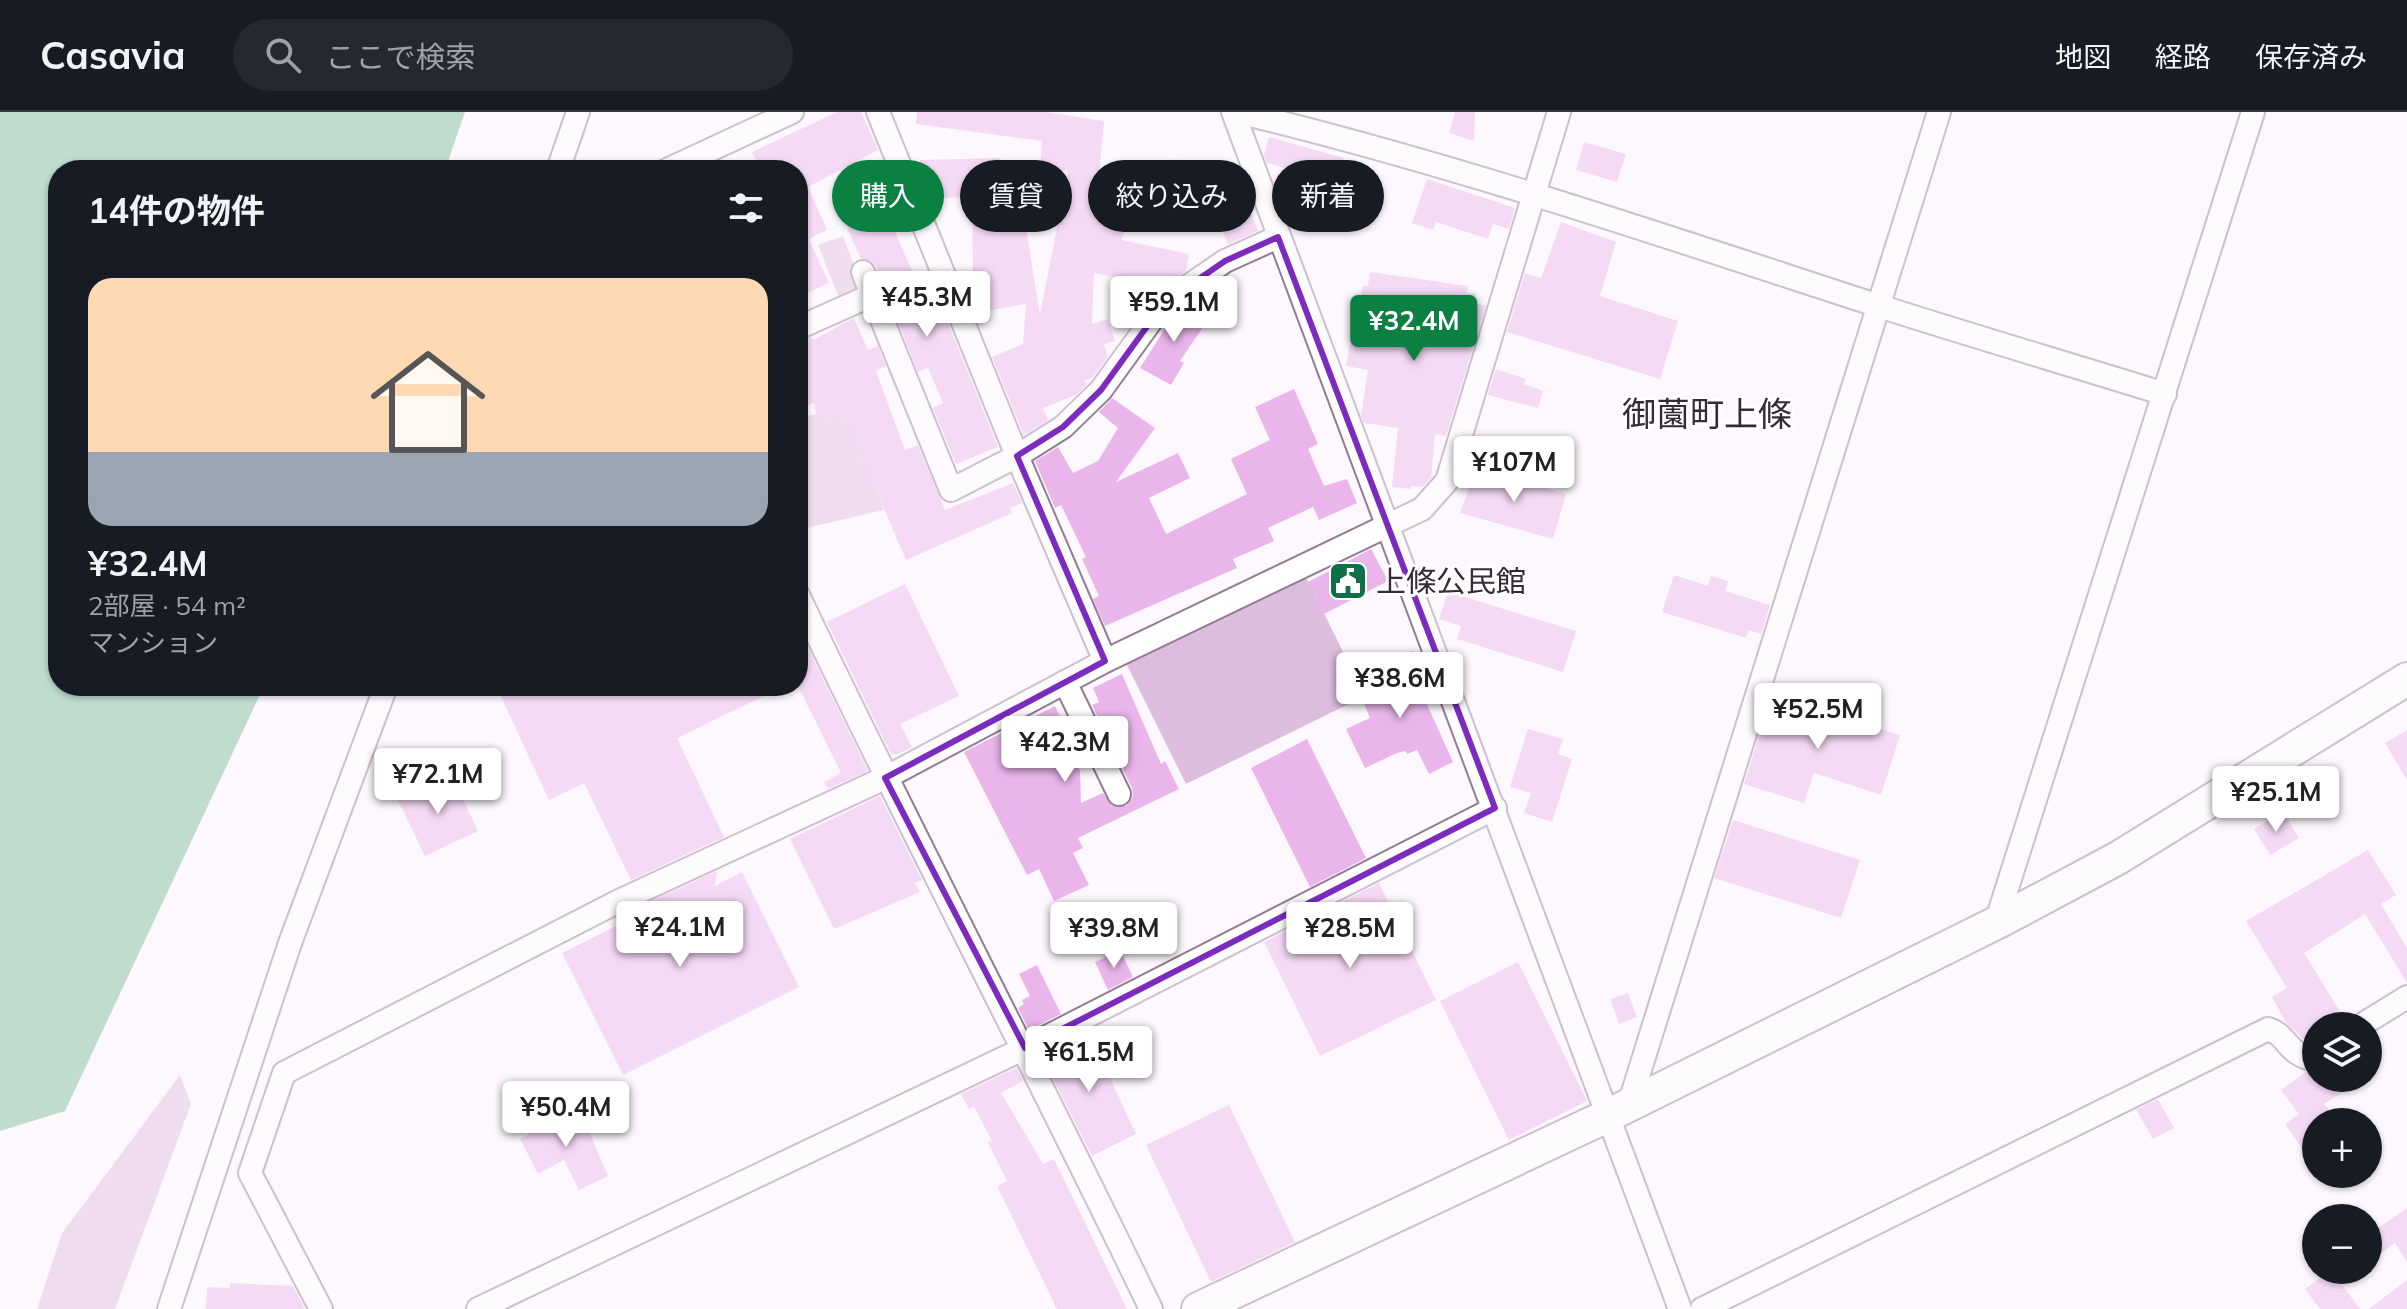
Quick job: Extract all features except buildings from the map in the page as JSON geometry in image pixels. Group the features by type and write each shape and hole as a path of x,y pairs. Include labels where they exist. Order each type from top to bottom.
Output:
{"street":[{"path":"561,160 578,112"},
{"path":"689,160 792,112"},
{"path":"878,112 1017,456 1105,661"},
{"path":"1235,112 1350,139 1535,192 1878,305 2165,394"},
{"path":"1235,112 1278,237 1386,526 1495,808 1618,1111 1680,1309"},
{"path":"321,1309 250,1173 284,1073 619,901 885,778 1105,661 1422,509 1447,481 1559,112"},
{"path":"1618,1111 1939,112"},
{"path":"1996,923 2253,112"},
{"path":"863,272 951,490 1017,456 1063,427 1101,390 1164,303 1225,261 1278,237"},
{"path":"808,324 872,295"},
{"path":"808,616 885,778 1025,1048 1151,1309"},
{"path":"1198,1309 1618,1111 1996,923 2118,858 2407,679"},
{"path":"1065,682 1119,794"},
{"path":"169,1309 290,943 382,696"},
{"path":"478,1309 1025,1048 1495,808"},
{"path":"2382,1012 2407,997"},
{"path":"1702,1309 2268,1029 2277,1032 2292,1053 2302,1056"}],"highlighted area":[{"path":"1278,237 1495,808 1025,1048 885,778 1105,661 1017,456 1063,427 1101,390 1164,303 1225,261"}],"shaded area":[{"path":"0,112 465,112 448,160 48,160 48,696 259,696 65,1111 0,1131"},
{"path":"843,236 865,294 841,303 818,245"},
{"path":"844,408 884,510 808,528 808,416"},
{"path":"1303,571 1365,696 1186,784 1124,659"},
{"path":"180,1075 191,1104 115,1309 37,1309 62,1233"}],"place":[{"name":"上條公民館","path":"1348,581"}],"district":[{"name":"御薗町上條","path":"1707,413"}]}
